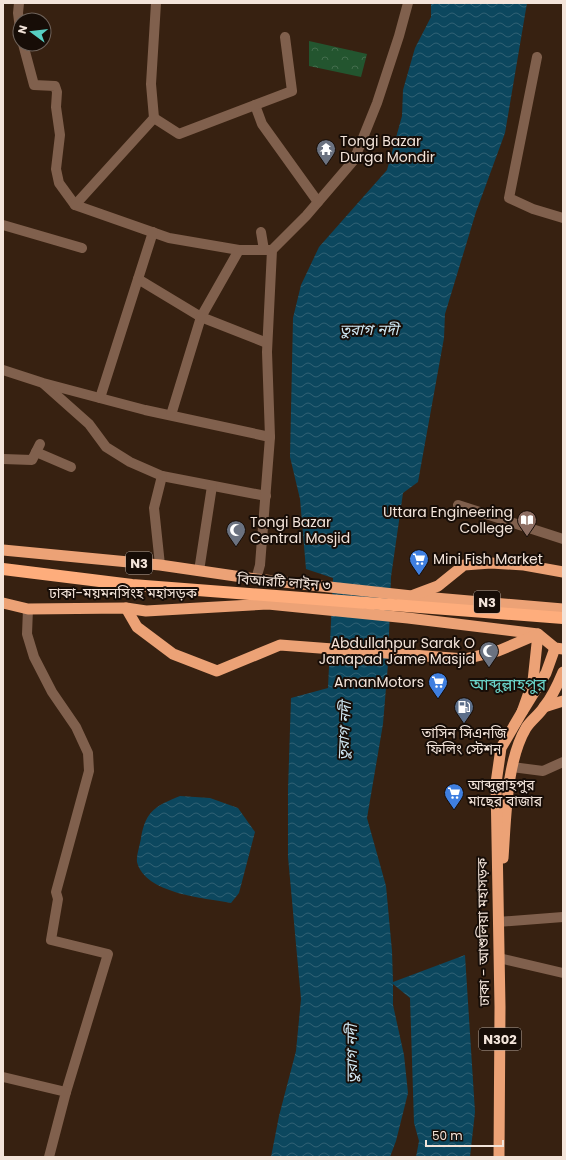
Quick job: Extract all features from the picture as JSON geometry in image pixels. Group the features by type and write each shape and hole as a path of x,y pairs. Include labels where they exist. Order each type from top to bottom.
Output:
{"highway":[{"name":"ঢাকা-ময়মনসিংহ মহাসড়ক","path":"3,550 160,565 256,579 412,596"},
{"path":"412,596 438,586 464,565 491,563 524,565 563,572"},
{"name":"বিআরটি লাইন ৩","path":"3,569 132,585 563,618"},
{"name":"N3","path":"412,596 563,609"},
{"name":"ঢাকা-ময়মনসিংহ মহাসড়ক","path":"3,603 28,609 126,608 146,611 268,604 408,618 538,634"},
{"path":"126,608 137,627 173,654 217,671 280,645 465,659 498,651 538,634 559,648"},
{"name":"ঢাকা - আশুলিয়া মহাসড়ক","path":"522,712 533,680 538,634"},
{"name":"ঢাকা - আশুলিয়া মহাসড়ক","path":"499,1157 500,1007 496,783 501,748 546,674 559,648"},
{"name":"N302","path":"498,922 508,797 512,767 517,749 526,728 544,707 563,672"},
{"path":"544,707 563,701"}],"street":[{"path":"75,205 154,118 151,84 156,3"},
{"path":"25,52 34,85 55,86 57,92 56,107 60,135 56,169 59,183 75,205 169,238 239,250 268,250 306,216 354,160 377,103 408,3"},
{"path":"154,118 179,134 292,91 285,37"},
{"path":"537,58 509,198 533,209 563,218"},
{"path":"255,105 262,124 318,202"},
{"path":"3,225 82,248"},
{"path":"100,398 153,232"},
{"path":"256,579 260,564 270,437 267,343 268,250 261,232"},
{"path":"171,415 201,317 239,250"},
{"path":"138,279 201,317 267,343"},
{"path":"3,370 43,383 100,398 270,437"},
{"path":"43,383 89,424 106,447 130,462 162,476 266,496"},
{"path":"3,459 32,460 38,448 71,467"},
{"path":"160,565 154,508 162,476"},
{"path":"199,571 212,486"},
{"path":"458,505 563,539"},
{"path":"28,609 27,634 34,657 52,692 76,727 88,753 89,771 56,892 58,899 51,940 108,954 66,1092 50,1157"},
{"path":"512,767 543,771 563,762"},
{"path":"498,922 563,917"},
{"path":"499,958 563,973"},
{"path":"3,1077 66,1092"}],"green space":[{"path":"309,41 367,54 361,77 309,66"}],"water":[{"name":"তুরাগ নদী","path":"431,3 527,3 505,133 476,212 445,314 444,338 418,482 403,493 391,577 388,664 383,724 367,818 386,886 392,951 393,982 465,955 475,1112 470,1157 416,1157 419,1141 414,1123 410,998 393,984 393,1005 404,1055 408,1093 396,1141 390,1157 271,1157 279,1116 296,1051 301,999 288,857 288,790 291,698 328,688 333,578 306,569 300,499 290,457 293,318 301,285 319,247 387,170 402,116 403,90 415,48 431,17"},
{"path":"180,796 210,798 238,808 255,832 239,893 231,903 177,893 163,888 151,881 142,873 137,860 146,821 153,810 158,806"}],"place":[{"name":"Tongi Bazar Durga Mondir","path":"326,166"},
{"name":"Uttara Engineering College","path":"527,537"},
{"name":"Tongi Bazar Central Mosjid","path":"236,547"},
{"name":"Mini Fish Market","path":"419,576"},
{"name":"Abdullahpur Sarak O Janapad Jame Masjid","path":"489,668"},
{"name":"AmanMotors","path":"438,699"},
{"name":"তাসিন সিএনজি ফিলিং স্টেশন","path":"464,724"},
{"name":"আব্দুল্লাহপুর মাছের বাজার","path":"454,810"}],"district":[{"name":"আব্দুল্লাহপুর","path":"508,684"}]}
